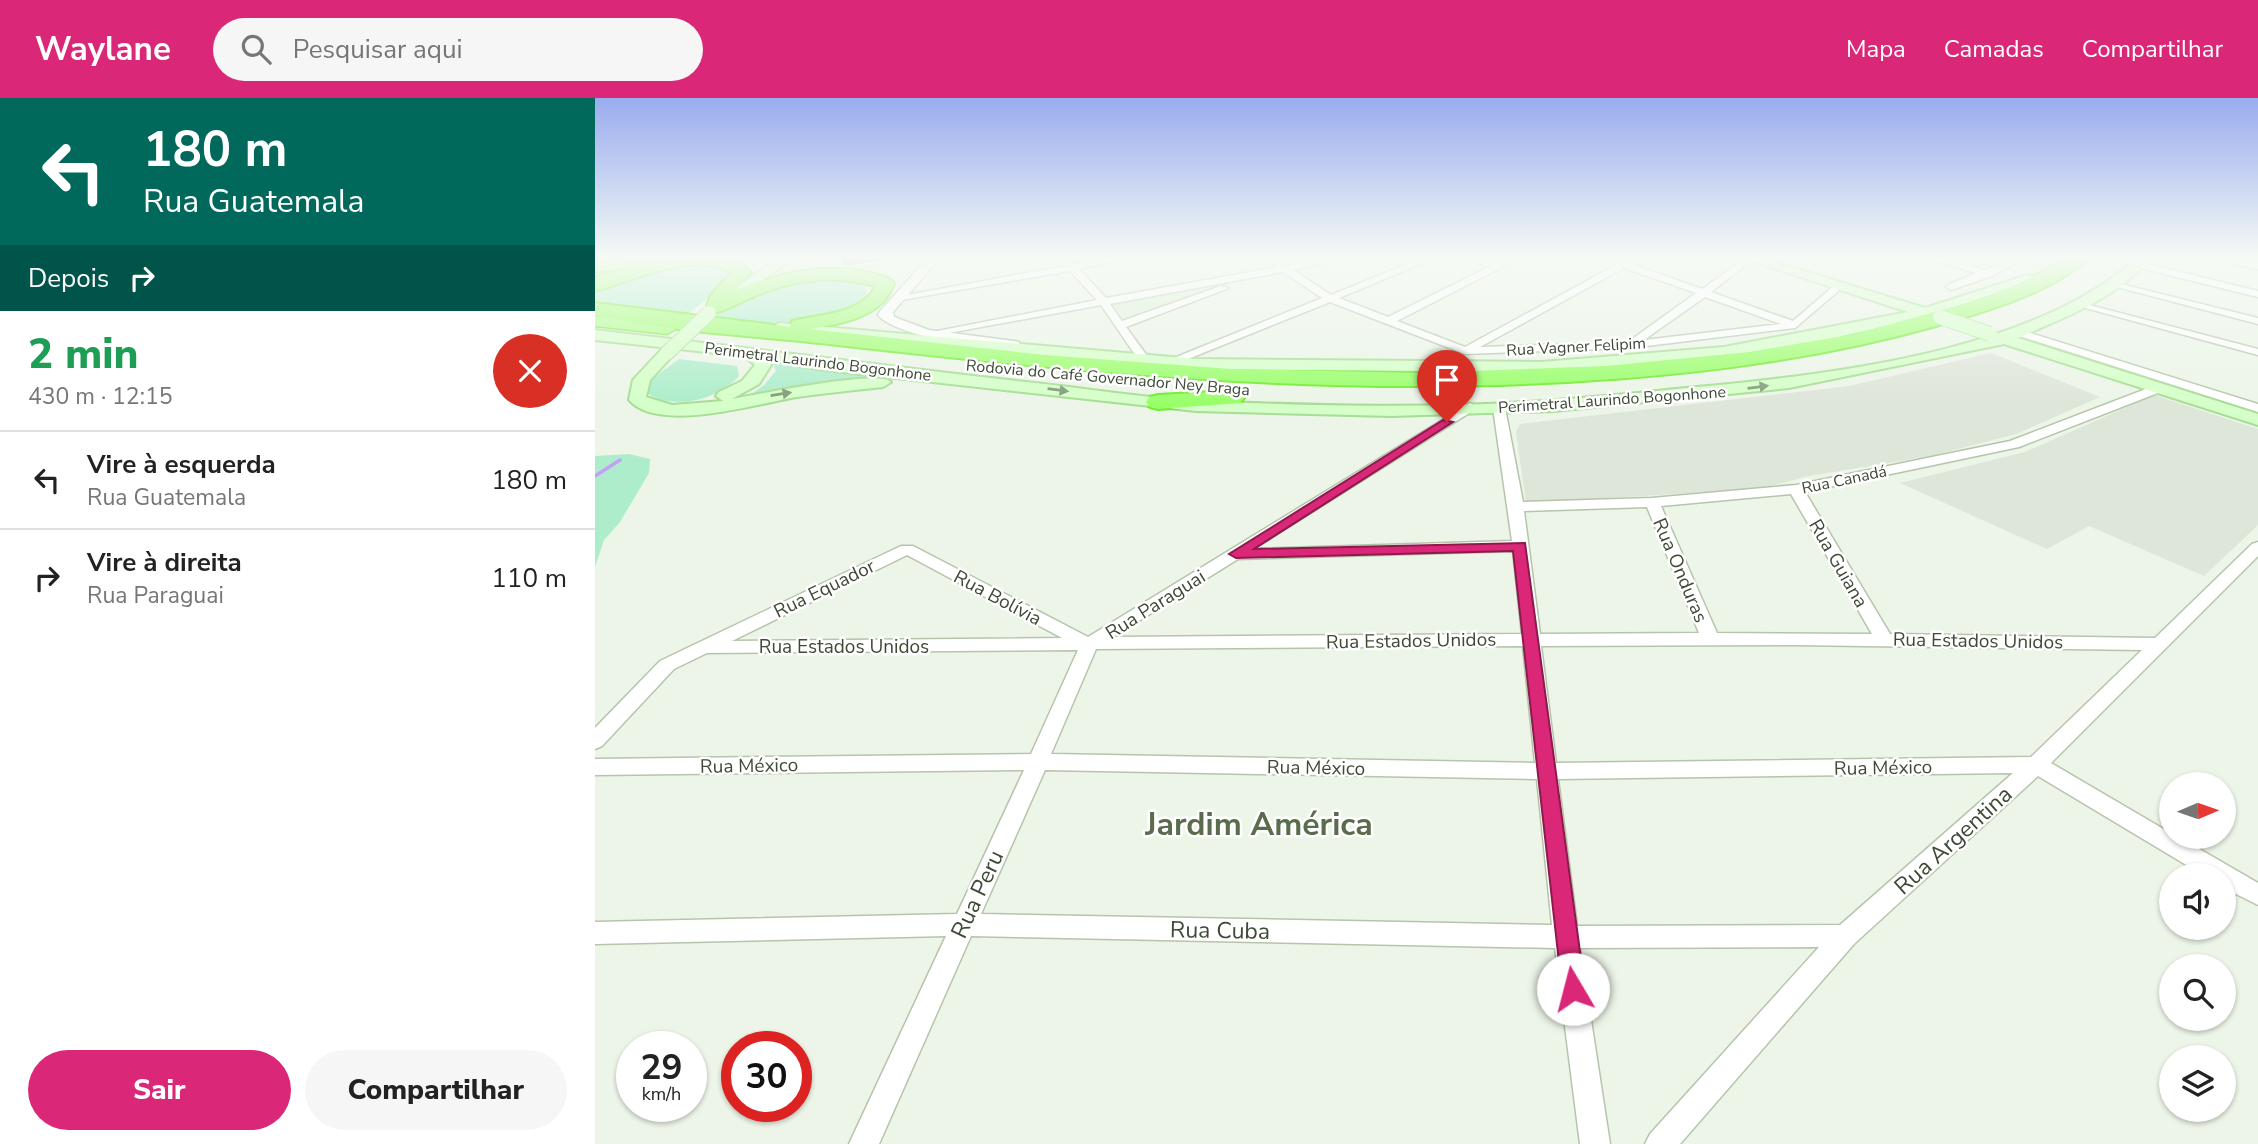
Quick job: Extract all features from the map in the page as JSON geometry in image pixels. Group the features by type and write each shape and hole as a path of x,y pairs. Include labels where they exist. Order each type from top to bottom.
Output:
{"highway":[{"path":"727,327 778,327 825,321 862,307"},
{"name":"Rodovia do Café Governador Ney Braga","path":"596,313 988,357 1208,377 1427,383 1562,377 1739,361 1858,340 1981,307"},
{"name":"Rodovia do Café Governador Ney Braga","path":"596,313 667,330 1149,384 1323,392 1523,390 1728,374 1917,338 2022,307"},
{"path":"1235,365 1392,376 1562,377"},
{"path":"1158,402 1238,397 1389,398 1523,390"}],"main road":[{"path":"713,307 639,381 635,390 638,400 649,407 710,408 807,390 869,383 978,380"},
{"path":"1878,324 1894,314 1890,307"},
{"path":"1905,307 2005,335 2048,352 2258,420"},
{"path":"778,327 1173,362 1470,369 1598,363 1724,352 1932,315 1955,307"},
{"name":"Perimetral Laurindo Bogonhone","path":"595,335 748,352 824,365 1158,402 1301,411 1499,408 1635,400 1789,383 1854,372 1969,346 2005,335 2075,307"},
{"path":"1969,346 2003,346 2048,352"},
{"path":"665,408 718,399 751,383 763,365 760,359 748,352"}],"street":[{"path":"892,307 885,315 894,324 927,334 1097,355"},
{"path":"927,334 1077,307"},
{"path":"1106,307 1144,360"},
{"path":"1119,326 1172,307"},
{"path":"1173,362 1308,307"},
{"path":"1352,307 1465,351 1547,307"},
{"path":"1388,321 1417,307"},
{"path":"1630,345 1685,307"},
{"path":"1744,307 1795,325 1816,307"},
{"path":"2092,307 2258,352"},
{"path":"2204,307 2258,321"},
{"name":"Rua Vagner Felipim","path":"1465,351 1630,345 1795,325"},
{"path":"2005,335 2258,408"},
{"name":"Rua Canadá","path":"1516,507 1652,502 1796,489 2014,444 2159,388"},
{"name":"Rua Paraguai","path":"1089,644 1470,408"},
{"path":"1499,408 1516,507 1529,638 1548,771 1566,937 1595,1144"},
{"name":"Rua Guiana","path":"1796,489 1883,638"},
{"name":"Rua Onduras","path":"1652,502 1710,639"},
{"path":"1236,554 1520,546"},
{"name":"Rua Argentina","path":"1660,1144 1845,936 2036,765 2258,547"},
{"name":"Rua Bolívia","path":"907,549 1089,644"},
{"name":"Rua Equador","path":"595,741 667,664 907,549"},
{"name":"Rua Estados Unidos","path":"703,647 1529,638 1883,638 2160,644"},
{"name":"Rua Peru","path":"864,1144 961,925 1039,762 1089,644"},
{"name":"Rua México","path":"595,767 1039,762 1548,771 2036,765"},
{"path":"2036,765 2203,863"},
{"path":"2236,882 2258,895"},
{"name":"Rua Cuba","path":"595,933 961,925 1566,937 1845,936"}],"shaded area":[{"path":"602,307 697,307 684,317"},
{"path":"728,307 853,307 832,316 791,324 707,322"},
{"path":"1114,307 1166,307 1127,321"},
{"path":"1991,353 2100,397 2016,434 1931,456 1809,476 1759,489 1526,503 1516,432 1520,424 1849,386"},
{"path":"679,359 737,366 739,376 720,391 698,400 673,402 650,395 646,388 653,378"},
{"path":"772,362 902,379 746,398 764,385 776,371"},
{"path":"2154,395 2258,429 2258,525 2204,576 2089,526 2047,549 1900,483 2025,452"},
{"path":"629,454 650,459 649,473 620,522 604,540 595,567 595,456"}],"waterway":[{"path":"595,476 620,460"}],"district":[{"name":"Jardim América","path":"1259,824"}],"route":[{"path":"1447,422 1236,554 1520,546 1573,989"}]}
